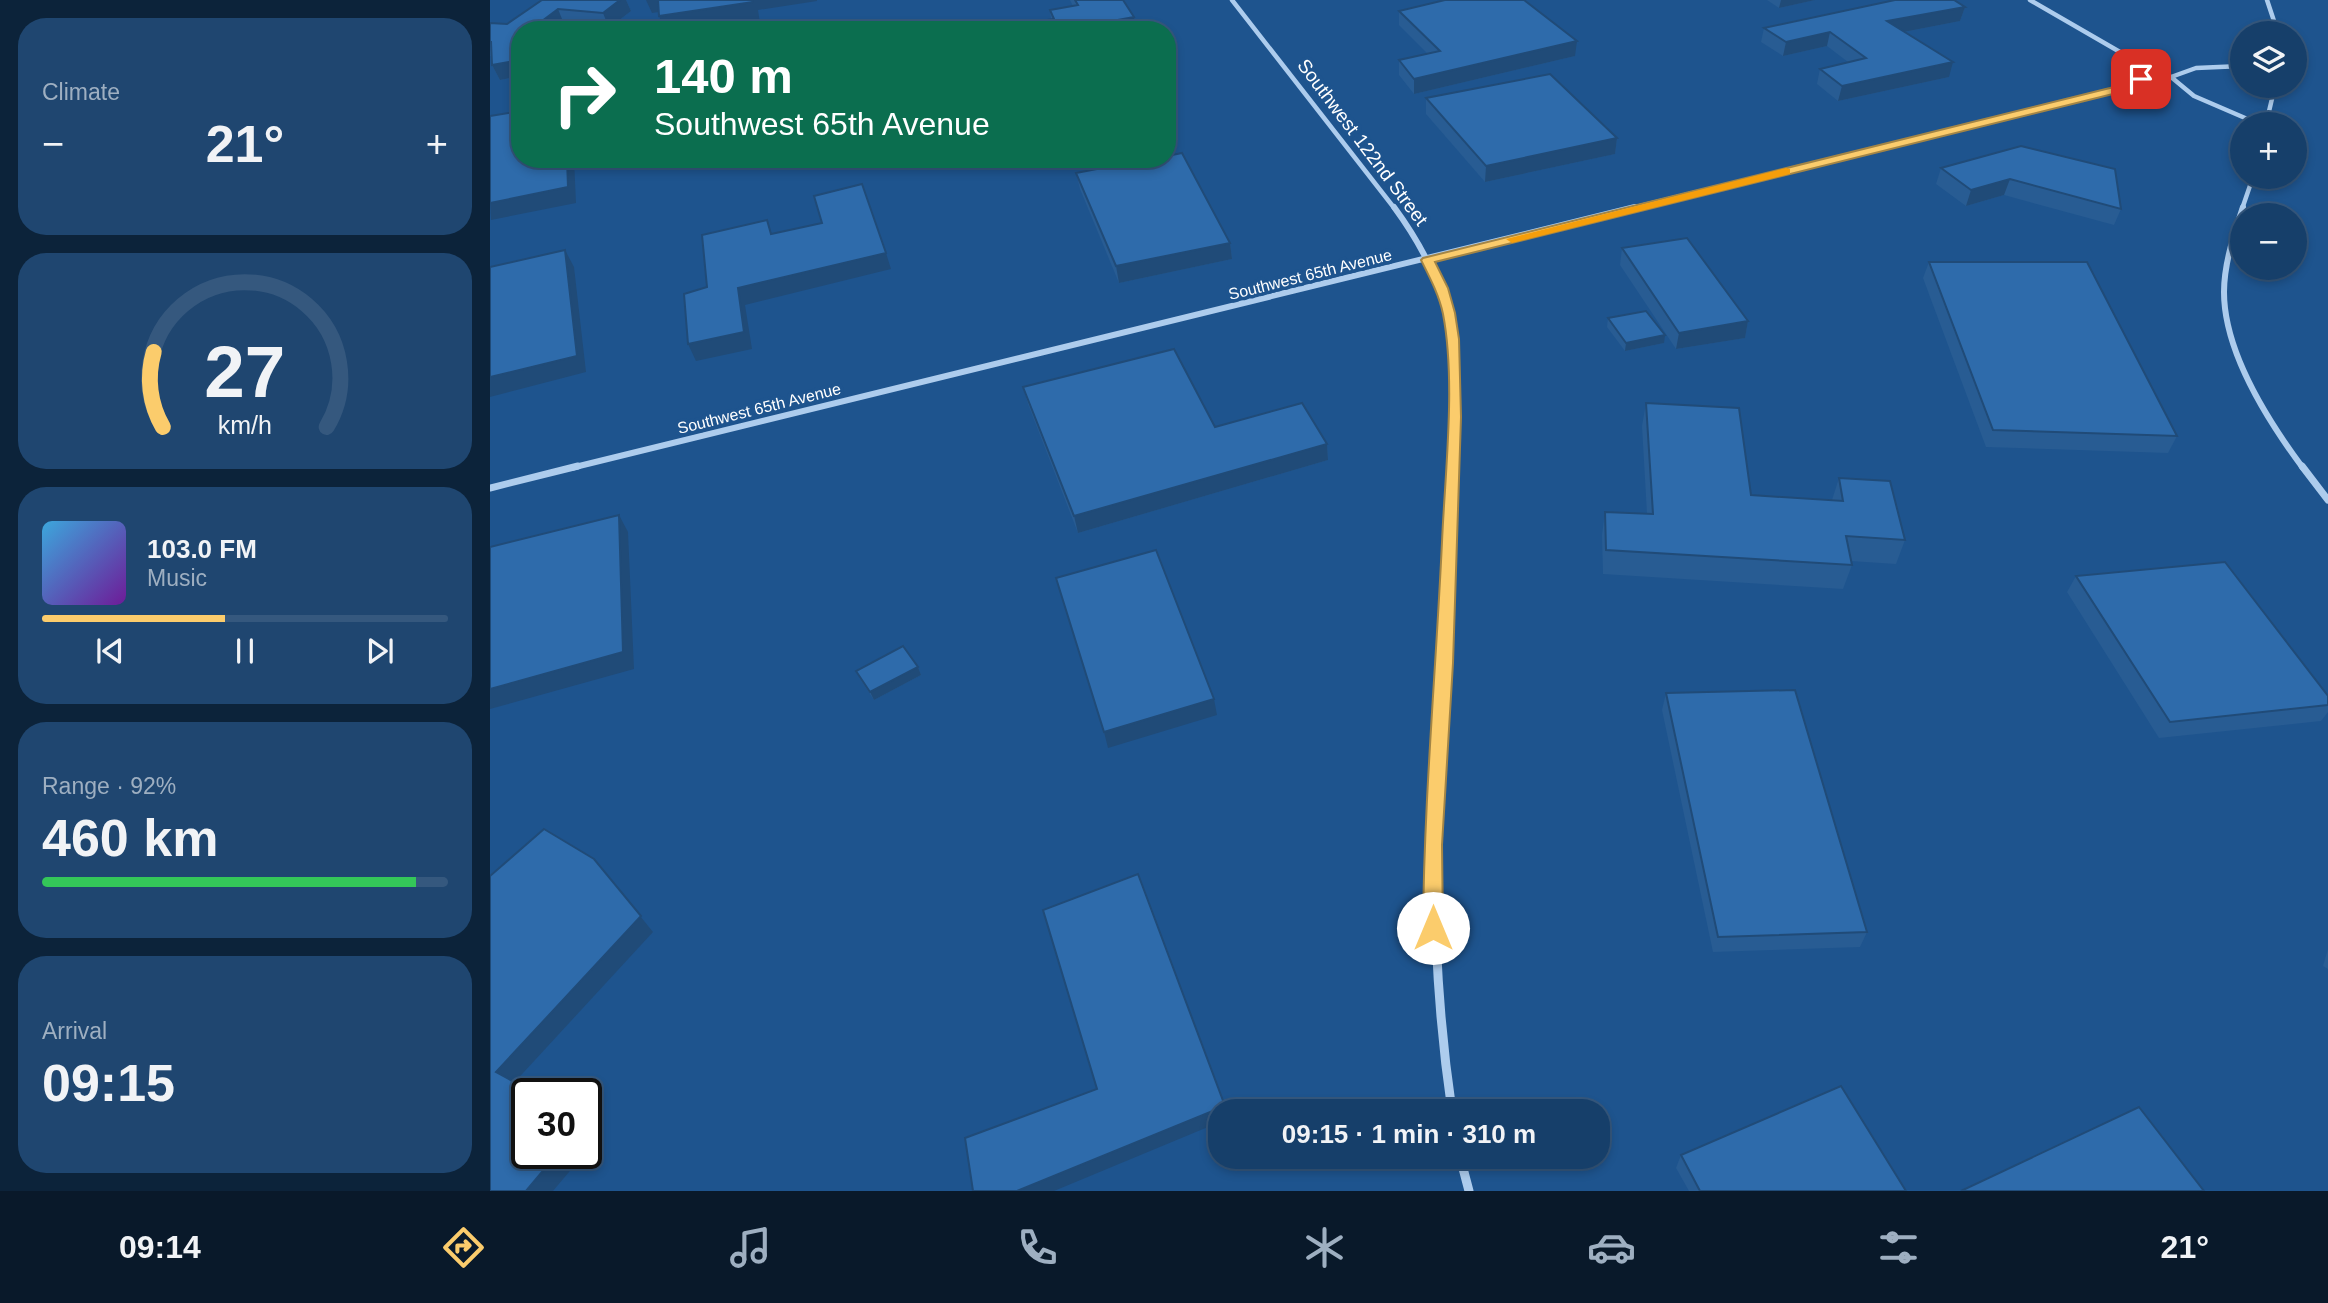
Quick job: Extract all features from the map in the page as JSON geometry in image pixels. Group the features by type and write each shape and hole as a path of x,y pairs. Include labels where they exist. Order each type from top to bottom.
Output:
{"street":[{"name":"Southwest 122nd Street","path":"1231,0 1412,231 1442,288 1449,313 1454,366 1453,456 1433,845 1433,900 1438,1014 1450,1099"},
{"path":"2030,0 2139,63 2143,72 2171,77 2194,96 2231,112"},
{"path":"2267,0 2274,21"},
{"path":"2171,77 2178,72 2200,68 2230,67"},
{"name":"Southwest 65th Avenue","path":"490,488 2121,88 2141,79 2143,72"},
{"path":"2249,189 2230,250 2224,294 2232,339 2249,386 2284,443 2328,500"},
{"path":"1463,1169 1469,1191"}],"building":[{"path":"542,0 620,0 603,13 558,9 542,21 511,21"},
{"path":"658,0 752,0 753,2 659,16"},
{"path":"1075,0 1123,0 1134,17 1112,21 1040,21 1054,19 1050,10 1078,5"},
{"path":"1445,0 1524,0 1577,41 1414,79 1399,60 1440,51 1399,11"},
{"path":"1895,0 1954,0 1965,7 1887,21 1953,62 1842,86 1820,69 1866,58 1830,32 1786,42 1764,28"},
{"path":"511,21 511,62 492,65 490,23 507,24"},
{"path":"1550,74 1617,138 1486,166 1426,98"},
{"path":"511,112 511,168 567,168 568,187 490,203 490,116"},
{"path":"2021,146 2115,169 2121,209 2010,179 1971,190 1941,168"},
{"path":"1182,153 1230,243 1116,266 1076,173 1102,168 1176,168 1176,154"},
{"path":"862,184 886,253 738,288 744,332 688,344 684,294 707,287 702,235 767,220 771,234 822,223 814,196"},
{"path":"1687,238 1748,321 1679,333 1622,248"},
{"path":"565,250 577,356 490,377 490,267"},
{"path":"1929,262 2087,262 2177,436 1993,430"},
{"path":"1646,311 1665,335 1626,343 1608,318"},
{"path":"1174,349 1215,427 1302,403 1327,444 1074,516 1023,387"},
{"path":"1646,403 1739,408 1751,495 1843,501 1839,478 1890,481 1905,540 1846,536 1852,565 1606,550 1605,512 1653,514"},
{"path":"619,515 623,652 490,689 490,547"},
{"path":"1156,550 1214,699 1104,732 1056,578"},
{"path":"2225,562 2328,696 2328,705 2170,722 2076,576"},
{"path":"903,646 918,667 870,692 856,671"},
{"path":"1795,690 1867,932 1718,937 1666,693"},
{"path":"544,829 594,859 641,916 496,1072 511,1080 511,1169 545,1169 526,1191 490,1191 490,876"},
{"path":"1138,874 1222,1099 1208,1099 1208,1113 1017,1191 973,1191 965,1138 1097,1089 1043,910"},
{"path":"1841,1086 1906,1191 1700,1191 1681,1155"},
{"path":"2139,1107 2204,1191 1961,1191"}],"slow traffic":[{"path":"1512,239 1786,171"}],"route":[{"path":"1433,928 1433,845 1454,417 1449,313 1442,288 1427,260 2121,88 2141,79"}]}
